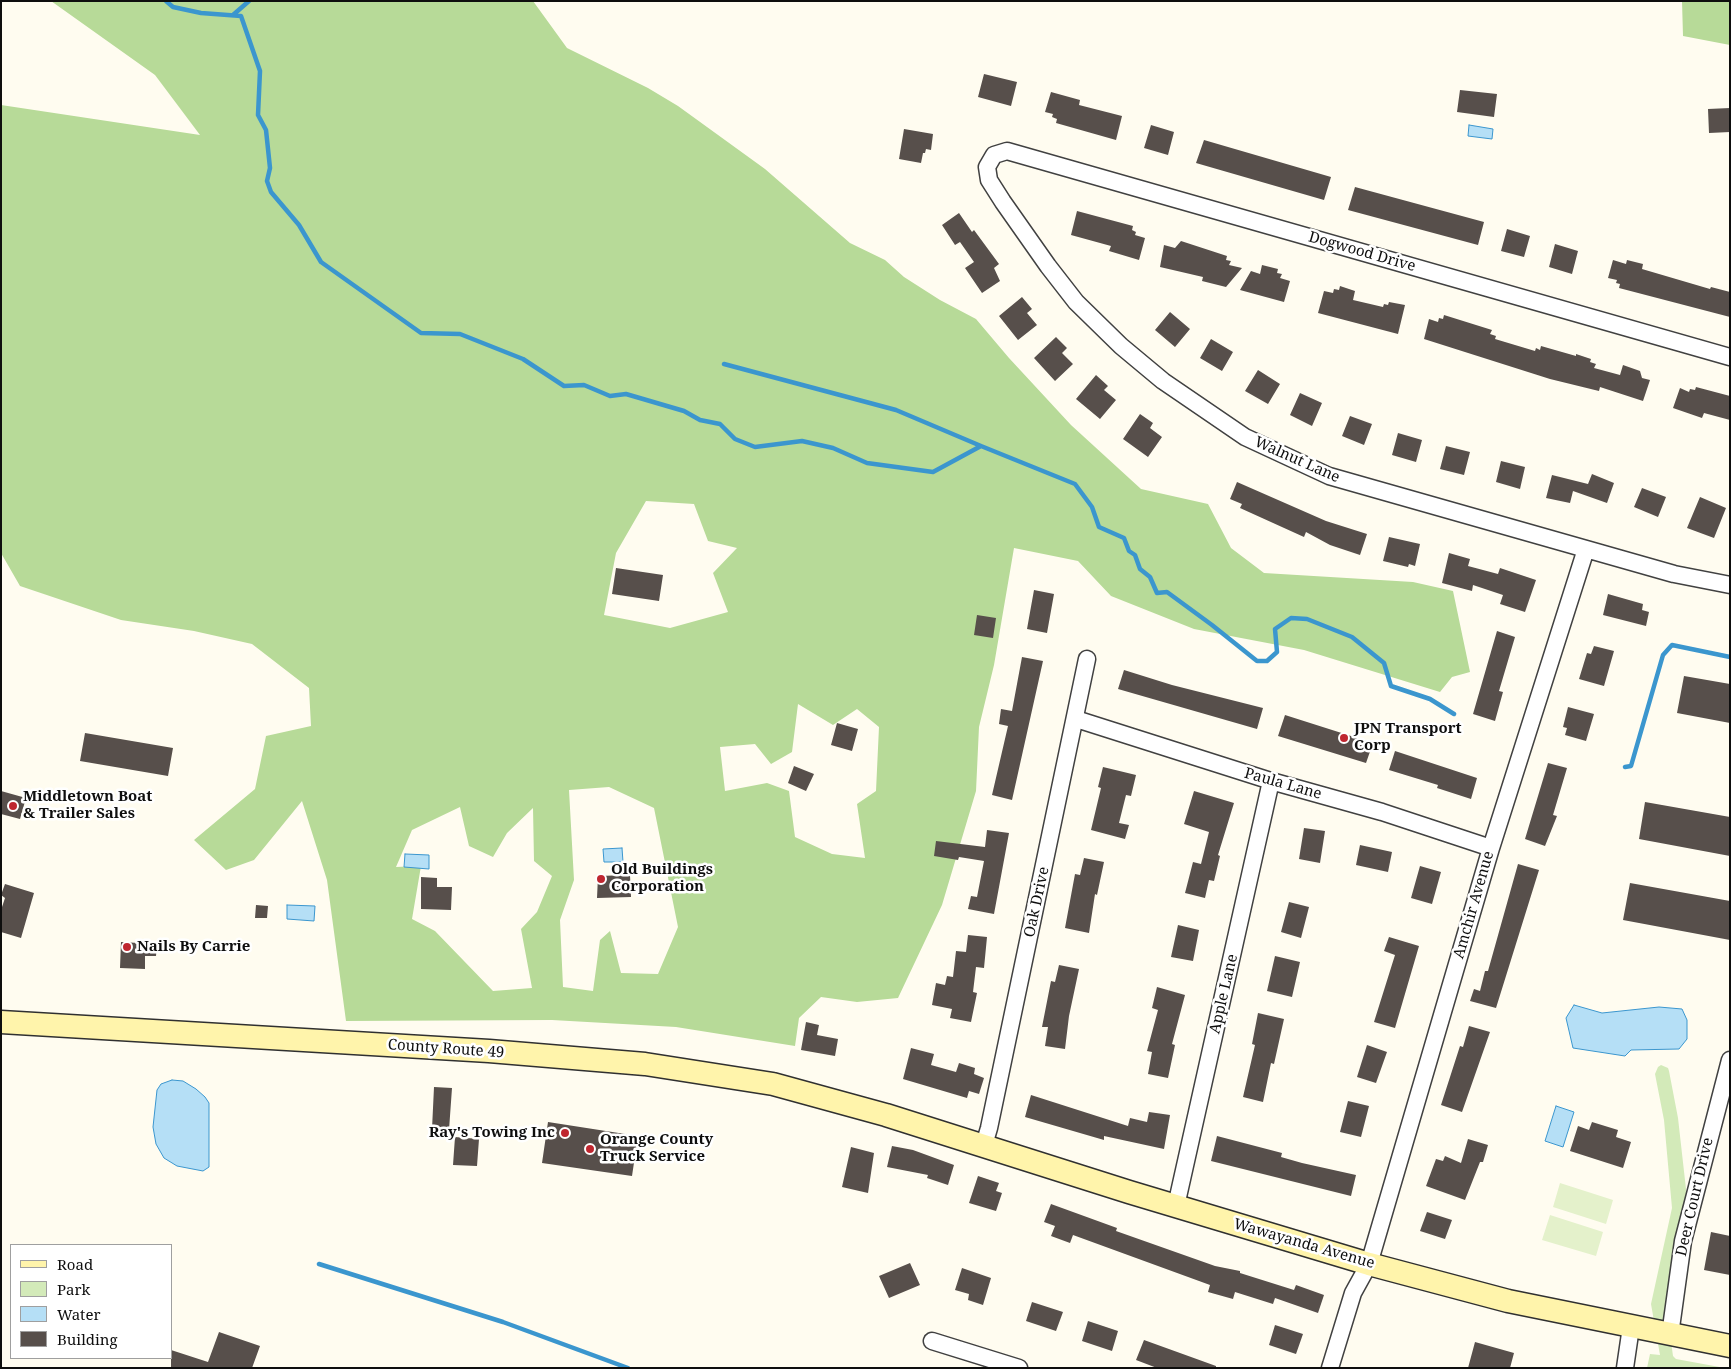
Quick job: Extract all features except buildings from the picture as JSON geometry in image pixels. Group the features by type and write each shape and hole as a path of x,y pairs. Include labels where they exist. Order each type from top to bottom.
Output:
{"street":[{"name":"Dogwood Drive","path":"994,155 1000,152 1013,152 1730,357"},
{"name":"Walnut Lane","path":"994,155 987,166 989,180 1048,266 1076,302 1121,346 1186,399 1245,437 1329,476 1674,574 1730,585"},
{"name":"Amchir Avenue","path":"1330,1368 1353,1293 1369,1264 1491,848 1586,549"},
{"name":"Oak Drive","path":"984,1145 1076,719 1087,659"},
{"name":"Paula Lane","path":"1076,719 1272,781 1382,812 1491,848"},
{"name":"Apple Lane","path":"1176,1206 1272,781"},
{"name":"County Route 49","path":"1,1022 488,1051 644,1064 773,1084 886,1114"},
{"name":"Deer Court Drive","path":"1670,1335 1683,1241 1730,1060"},
{"name":"Wawayanda Avenue","path":"886,1114 1176,1206 1369,1264 1508,1301 1730,1346"},
{"path":"1625,1368 1631,1327"},
{"path":"932,1341 1019,1368"}],"green space":[{"path":"51,1 533,1 567,48 648,88 678,106 765,169 850,243 885,260 904,277 940,300 976,319 1071,425 1141,489 1208,504 1231,548 1264,573 1413,582 1453,591 1470,672 1452,677 1440,692 1304,650 1194,629 1111,596 1078,561 1014,548 994,665 979,727 976,791 942,905 898,998 857,1002 821,997 799,1018 795,1046 676,1027 552,1020 346,1021 327,880 302,801 254,860 226,870 194,840 255,789 266,736 311,726 309,688 252,644 194,631 121,620 20,586 1,553 1,105 200,135 155,75","holes":["646,501 694,504 708,541 737,548 713,573 728,612 670,628 604,615 616,553","798,704 833,725 857,709 879,727 876,791 857,804 865,858 832,854 795,837 789,791 767,783 725,791 720,747 755,744 771,764 792,752","609,787 654,808 678,927 658,974 621,973 610,931 600,940 593,991 563,987 560,920 574,880 569,790","460,807 469,846 493,857 507,833 533,808 534,861 552,876 537,912 521,929 532,988 493,991 435,931 412,919 421,866 396,867 412,830"]},
{"path":"1682,1 1730,1 1730,45 1683,36"},
{"path":"1661,1065 1668,1068 1669,1071 1678,1118 1687,1198 1666,1305 1673,1356 1676,1359 1725,1368 1647,1368 1650,1354 1660,1355 1651,1304 1672,1208 1664,1120 1655,1074"},
{"path":"1560,1183 1613,1200 1606,1224 1553,1207"},
{"path":"1550,1215 1603,1232 1596,1256 1542,1240"}],"water":[{"path":"1469,125 1493,129 1492,139 1468,136"},
{"path":"622,848 623,862 604,862 603,849"},
{"path":"405,854 429,855 429,869 404,867"},
{"path":"287,905 315,906 314,921 287,919"},
{"path":"1574,1005 1602,1013 1659,1007 1682,1009 1687,1020 1687,1039 1679,1049 1631,1050 1625,1056 1573,1048 1566,1018"},
{"path":"172,1080 183,1081 196,1089 209,1103 209,1167 203,1171 177,1166 164,1158 156,1144 153,1127 157,1090 161,1084"},
{"path":"1556,1106 1574,1112 1563,1147 1545,1141"}],"waterway":[{"path":"166,1 173,7 201,13 241,16 260,71 258,115 266,130 270,168 267,181 271,192 299,225 321,262 421,333 460,334 523,359 564,386 584,385 610,396 626,394 684,411 700,420 720,424 735,439 755,447 802,441 833,448 867,463 933,472 981,446 1075,484 1092,507 1099,527 1124,538 1129,551 1135,555 1140,569 1150,577 1157,593 1167,592 1257,661 1267,661 1277,652 1275,629 1291,618 1307,619 1352,637 1384,663 1391,686 1430,699 1454,714"},
{"path":"233,15 249,1"},
{"path":"724,364 896,410 981,446"},
{"path":"1625,767 1631,766 1663,655 1672,645 1730,657"},
{"path":"319,1264 503,1322 628,1368"}],"place":[{"name":"JPN Transport Corp","path":"1344,738"},
{"name":"Middletown Boat & Trailer Sales","path":"13,806"},
{"name":"Old Buildings Corporation","path":"601,879"},
{"name":"Nails By Carrie","path":"127,947"},
{"name":"Ray's Towing Inc","path":"565,1133"},
{"name":"Orange County Truck Service","path":"590,1149"}]}
